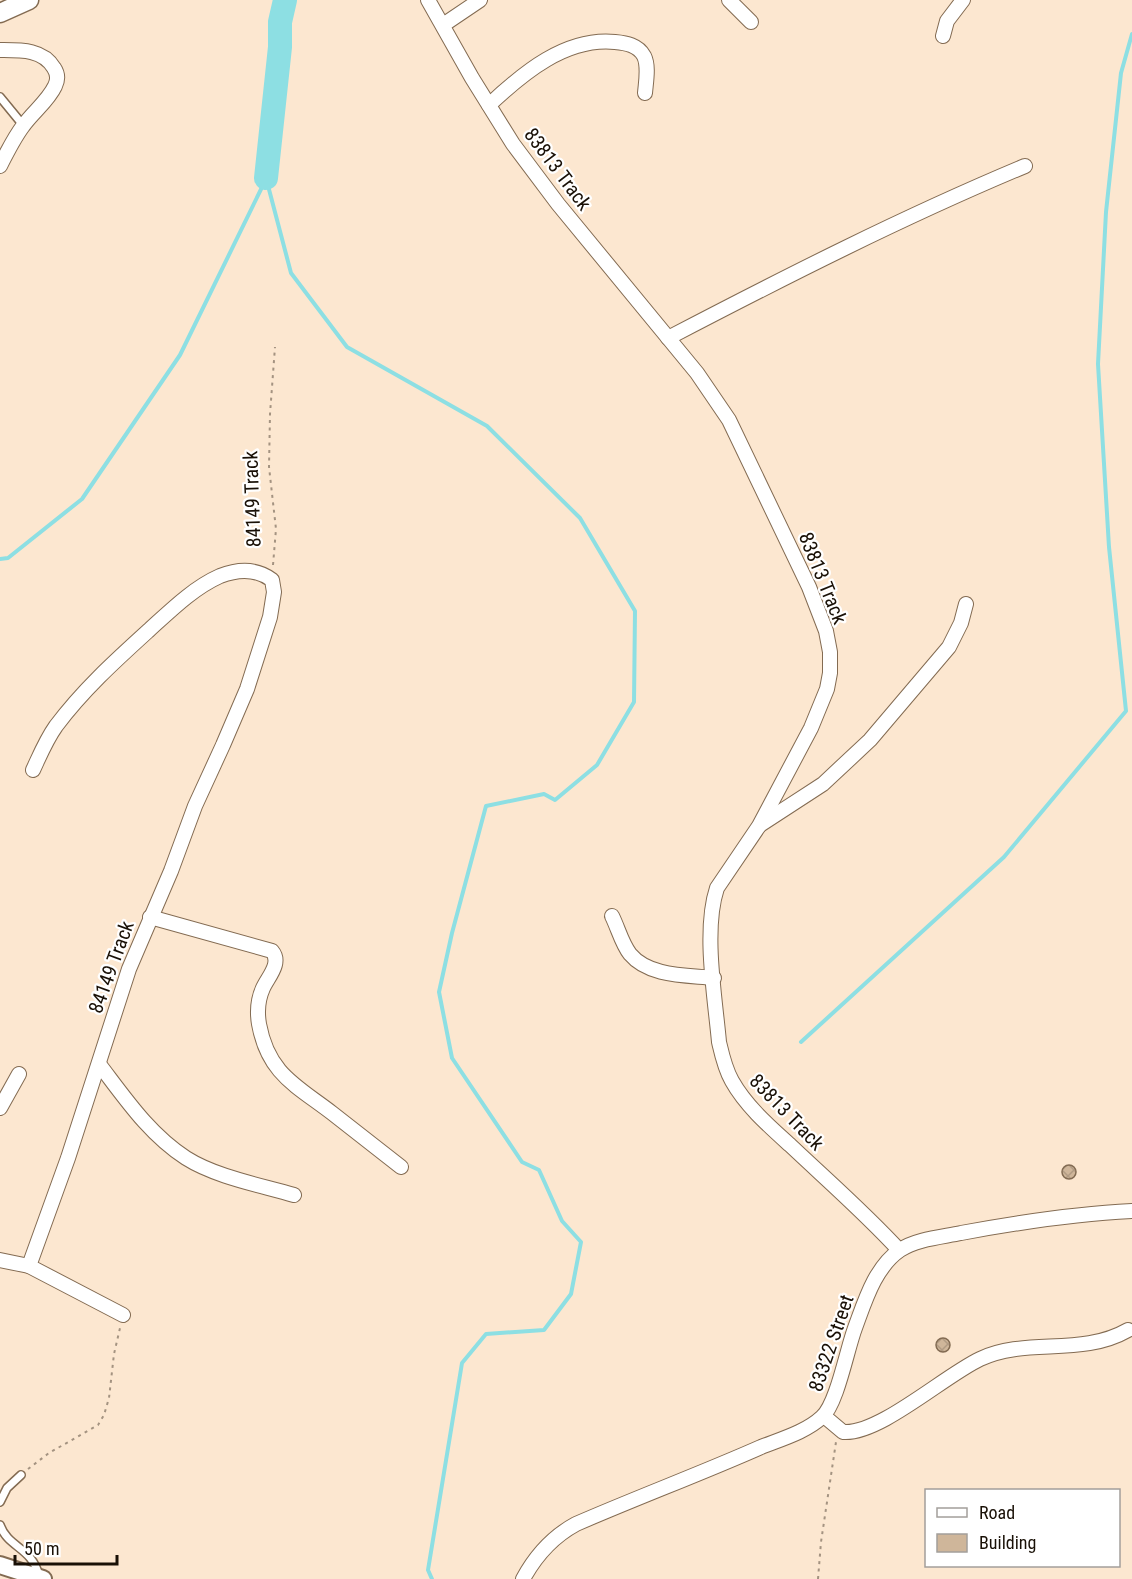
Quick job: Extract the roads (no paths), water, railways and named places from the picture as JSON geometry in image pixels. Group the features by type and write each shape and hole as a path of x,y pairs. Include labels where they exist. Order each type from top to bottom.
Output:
{"main road":[{"path":"0,13 29,0"}],"street":[{"name":"83813 Track","path":"428,0 513,144 558,204 713,396 746,454 810,588 826,631 830,652 830,674 811,728 759,826 717,888 712,901 710,936 719,1042 731,1080 741,1095 762,1119 855,1205 899,1250"},
{"path":"443,25 480,0"},
{"path":"729,0 751,22"},
{"path":"943,36 947,21 963,0"},
{"path":"489,105 532,68 559,54 592,42 621,43 638,49 646,63 645,93"},
{"path":"0,50 31,52 42,56 51,63 57,74 53,90 23,125 0,166"},
{"path":"668,338 763,288 1025,166"},
{"name":"84149 Track","path":"29,1266 99,1064 129,969 171,871 195,806 246,689 270,617 274,592 272,580 258,571 242,570 221,576 192,593 127,650 81,695 54,729 33,770"},
{"path":"759,826 823,784 870,740 949,647 961,623 966,604"},
{"path":"612,916 630,954 641,963 667,972 714,978"},
{"path":"150,917 273,951 276,962 263,988 258,1014 263,1040 274,1064 293,1086 318,1102 401,1167"},
{"path":"99,1064 139,1116 158,1136 187,1158 212,1170 294,1195"},
{"path":"0,1108 19,1074"},
{"path":"899,1250 932,1239 1023,1221 1132,1211"},
{"name":"83322 Street","path":"523,1579 532,1563 561,1532 806,1428 824,1416 832,1402 850,1340 872,1286 882,1268 899,1250"},
{"path":"0,1260 29,1266 123,1315"},
{"path":"824,1416 838,1430 850,1433 872,1426 909,1404 942,1380 982,1358 1012,1350 1082,1346 1116,1337 1128,1330"},
{"path":"0,1565 41,1579"}],"lane":[{"path":"0,97 23,125"},
{"path":"0,1502 7,1488 21,1475"},
{"path":"0,1525 7,1537 30,1556 41,1579"}],"waterway":[{"path":"266,178 280,47 280,22 285,0"},
{"path":"801,1042 1004,857 1126,711 1109,547 1098,364 1106,212 1121,73 1132,34"},
{"path":"266,178 291,273 347,347 487,426 580,518 635,611 634,702 597,765 555,800 544,794 486,806 452,933 439,992 452,1058 522,1162 539,1170 562,1221 581,1242 571,1294 544,1330 486,1334 462,1363 428,1570 432,1579"},
{"path":"0,559 8,558 82,499 180,355 266,179"}]}
